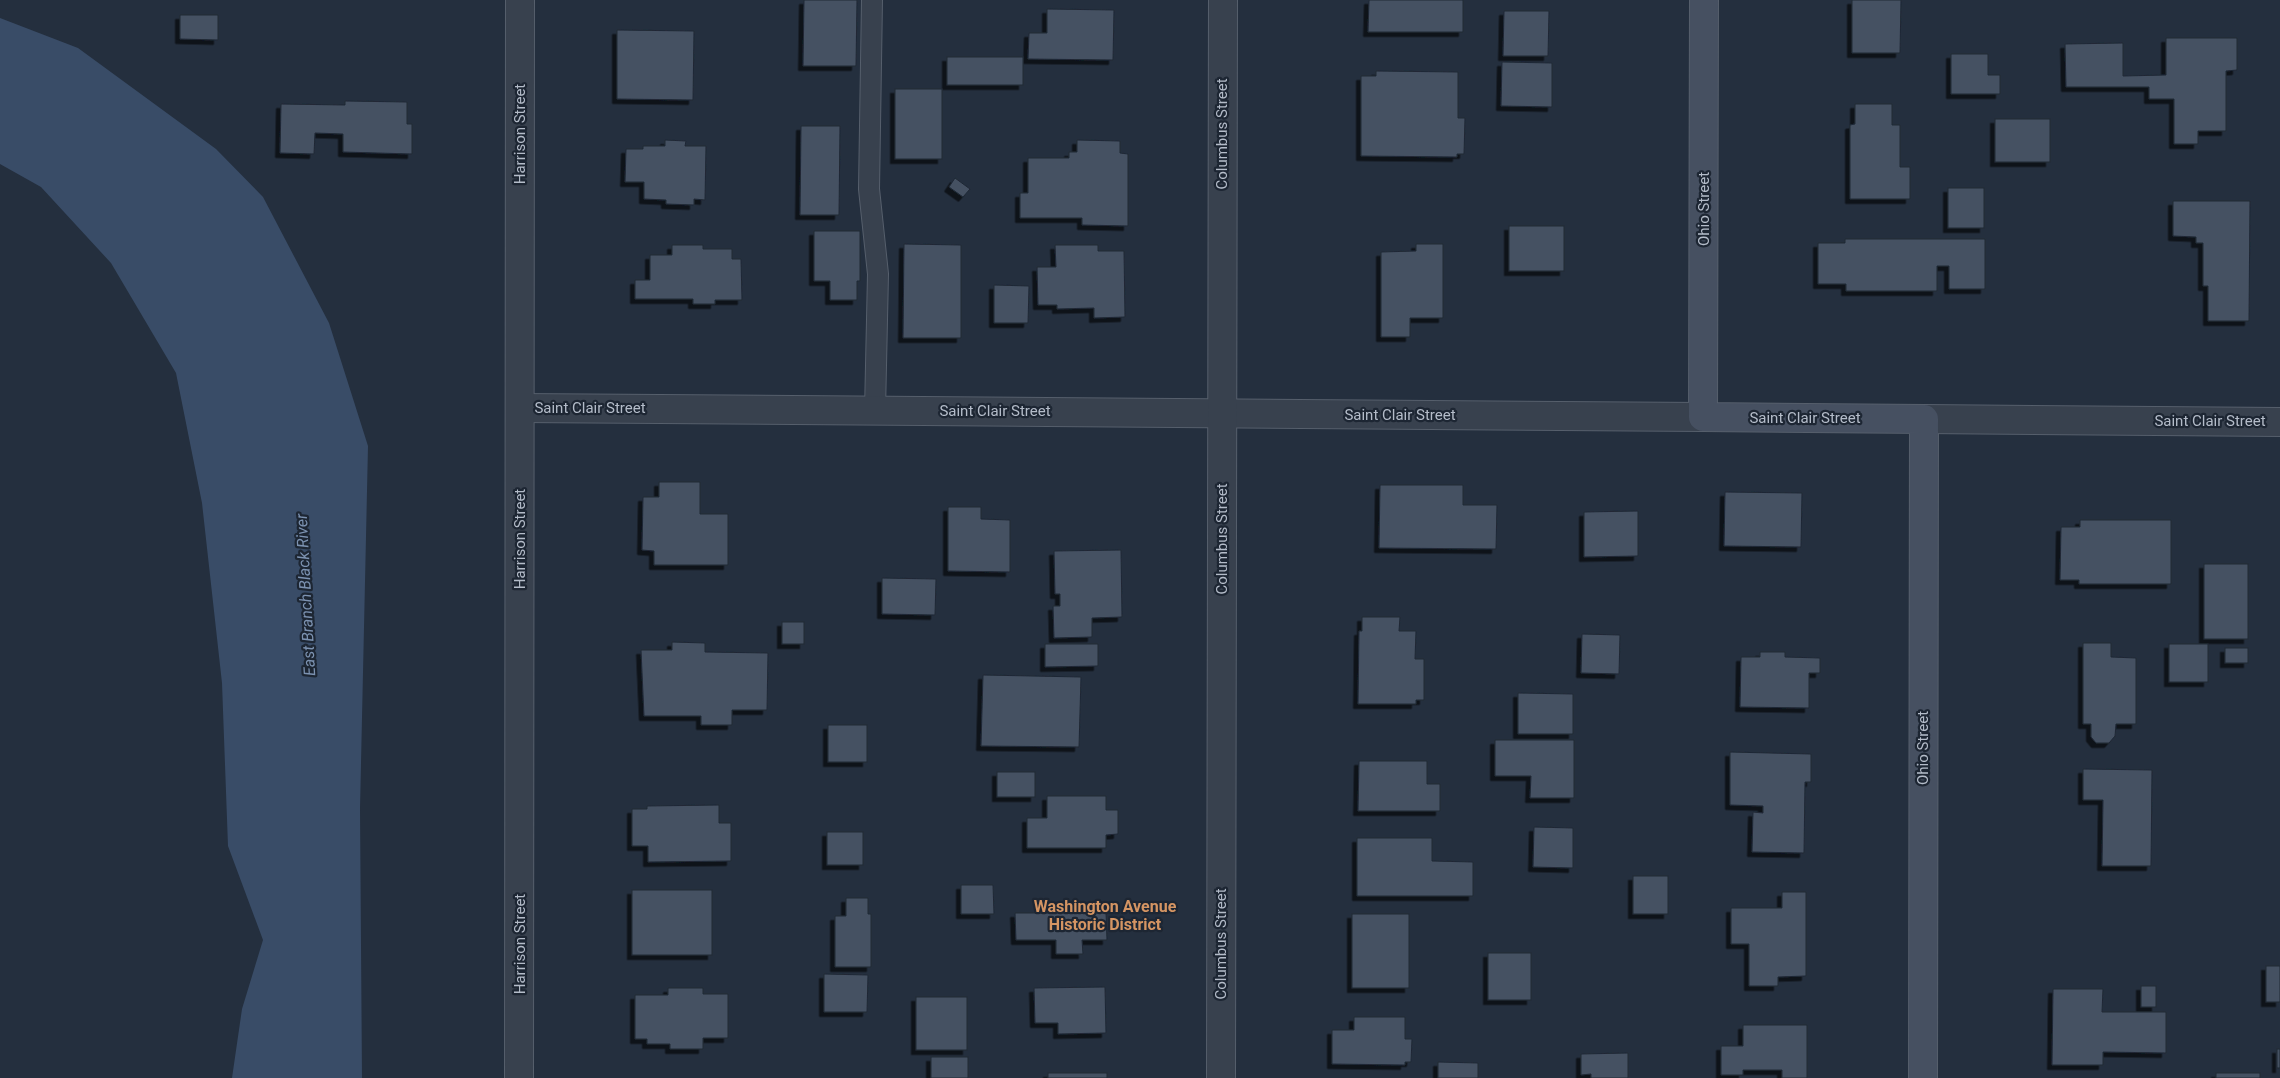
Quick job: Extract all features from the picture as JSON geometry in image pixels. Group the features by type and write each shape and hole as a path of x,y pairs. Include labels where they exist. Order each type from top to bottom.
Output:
{"street":[{"name":"Harrison Street","path":"520,0 520,1078"},
{"name":"Columbus Street","path":"1221,1078 1223,0"},
{"name":"Ohio Street","path":"1703,417 1704,0"},
{"name":"Saint Clair Street","path":"520,408 2280,422"},
{"name":"Ohio Street","path":"1923,1078 1924,419"}],"lane":[{"path":"872,0 869,190 878,274 875,410"}],"water":[{"name":"East Branch Black River","path":"0,18 78,48 216,149 263,197 329,323 368,446 360,809 362,1078 232,1078 242,1009 263,940 228,846 222,683 202,503 176,373 111,263 41,187 0,164"}],"building":[{"path":"804,0 857,0 856,66 803,66"},
{"path":"1369,0 1463,0 1463,32 1368,32"},
{"path":"1852,0 1901,0 1900,53 1852,53"},
{"path":"1047,9 1114,10 1113,60 1028,59 1029,33 1047,33"},
{"path":"1504,11 1549,11 1548,56 1503,56"},
{"path":"180,15 218,15 218,40 180,39"},
{"path":"617,30 694,31 693,100 617,99"},
{"path":"2166,38 2237,38 2237,70 2226,71 2226,131 2198,131 2198,144 2174,144 2174,99 2149,99 2149,87 2066,87 2065,44 2123,43 2123,76 2166,75"},
{"path":"1951,54 1988,54 1988,75 2000,75 2000,94 1951,94"},
{"path":"947,57 1023,57 1023,85 947,85"},
{"path":"1502,62 1552,63 1552,107 1501,106"},
{"path":"1376,71 1458,72 1458,118 1465,118 1464,154 1457,154 1457,157 1361,156 1361,76 1376,76"},
{"path":"895,89 942,89 942,159 895,159"},
{"path":"345,101 407,102 407,124 412,124 412,154 343,152 343,134 315,133 314,154 280,153 281,104 345,105"},
{"path":"1855,104 1892,104 1892,125 1900,125 1900,167 1910,167 1910,199 1850,199 1850,125 1855,124"},
{"path":"1995,119 2050,119 2050,162 1995,162"},
{"path":"801,126 840,126 839,215 800,215"},
{"path":"665,140 686,141 685,146 706,146 705,200 694,199 694,205 666,204 666,200 644,199 644,182 625,182 626,149 643,149 643,146 665,146"},
{"path":"1077,140 1120,141 1120,153 1128,154 1128,226 1082,225 1082,218 1020,218 1020,193 1028,193 1028,158 1069,158 1069,152 1077,152"},
{"path":"955,178 970,189 963,197 949,187"},
{"path":"1948,188 1984,188 1984,228 1948,228"},
{"path":"2173,201 2250,201 2249,321 2208,321 2208,286 2203,286 2203,243 2196,243 2196,237 2173,236"},
{"path":"1509,226 1564,226 1564,271 1509,271"},
{"path":"814,231 860,231 860,281 857,281 857,300 830,300 830,281 814,281"},
{"path":"1845,239 1985,239 1985,289 1949,289 1949,266 1937,266 1937,291 1846,291 1846,284 1818,284 1818,243 1845,243"},
{"path":"904,244 961,245 961,338 903,338"},
{"path":"1416,244 1443,244 1443,318 1410,318 1410,337 1381,337 1381,252 1416,251"},
{"path":"672,245 703,245 703,249 732,249 732,259 741,259 742,300 715,300 715,304 693,304 693,299 635,299 635,280 650,280 650,255 672,255"},
{"path":"1055,245 1098,245 1098,251 1124,251 1125,317 1094,318 1094,308 1057,309 1057,305 1038,305 1037,267 1056,267"},
{"path":"994,285 1029,286 1028,323 994,323"},
{"path":"659,482 700,482 700,514 728,514 728,565 654,565 654,551 642,550 643,497 659,497"},
{"path":"1380,485 1463,485 1463,505 1497,505 1496,549 1379,548"},
{"path":"1725,492 1802,493 1801,547 1724,546"},
{"path":"948,507 981,507 981,519 1010,520 1010,572 948,571"},
{"path":"1638,511 1638,556 1584,557 1584,512"},
{"path":"2080,520 2171,520 2171,584 2079,584 2079,580 2060,580 2061,527 2080,527"},
{"path":"1121,550 1122,617 1092,618 1092,637 1054,638 1053,606 1060,606 1060,594 1055,594 1054,551"},
{"path":"2204,564 2248,564 2248,639 2204,639"},
{"path":"882,578 936,579 935,615 882,614"},
{"path":"1362,617 1400,617 1399,631 1416,631 1415,659 1424,659 1424,700 1416,700 1416,704 1358,704 1359,631 1362,631"},
{"path":"782,622 804,622 804,644 782,644"},
{"path":"1582,634 1620,635 1619,674 1581,673"},
{"path":"672,642 705,643 705,652 768,653 767,710 732,710 732,725 701,725 701,716 644,716 641,650 672,650"},
{"path":"2083,643 2111,643 2111,657 2136,658 2136,724 2116,724 2115,736 2109,743 2096,743 2091,737 2091,724 2083,724"},
{"path":"1045,644 1098,644 1098,666 1045,667"},
{"path":"2169,644 2208,644 2208,682 2169,682"},
{"path":"2225,648 2248,648 2248,663 2225,663"},
{"path":"1760,652 1785,652 1785,657 1820,658 1820,673 1809,673 1809,708 1740,707 1741,657 1760,657"},
{"path":"983,675 1081,677 1079,747 981,746"},
{"path":"1518,693 1573,694 1573,734 1518,734"},
{"path":"828,725 867,725 867,762 828,762"},
{"path":"1495,740 1574,740 1574,798 1530,798 1531,776 1495,776"},
{"path":"1730,752 1811,754 1811,782 1805,782 1804,853 1752,852 1753,812 1763,813 1763,806 1730,805"},
{"path":"1359,761 1427,761 1427,784 1440,784 1440,811 1358,811"},
{"path":"2083,769 2152,770 2151,866 2102,866 2103,800 2083,800"},
{"path":"997,772 1035,772 1035,797 997,797"},
{"path":"1047,796 1106,796 1106,810 1118,810 1118,834 1106,835 1106,848 1027,848 1027,818 1047,818"},
{"path":"719,805 719,823 731,823 731,861 648,862 648,846 632,846 632,809 647,809 647,806"},
{"path":"1534,827 1573,828 1573,868 1533,867"},
{"path":"827,832 863,832 863,865 827,865"},
{"path":"1357,838 1432,838 1432,861 1473,862 1473,896 1357,896"},
{"path":"1633,876 1668,876 1668,914 1633,914"},
{"path":"961,885 993,885 994,914 961,914"},
{"path":"632,890 712,890 712,955 632,955"},
{"path":"1782,892 1806,892 1806,976 1778,977 1778,986 1749,986 1749,944 1731,944 1731,908 1782,908"},
{"path":"846,898 868,898 868,914 871,914 871,967 835,967 835,916 846,916"},
{"path":"1054,905 1082,905 1082,913 1106,912 1107,940 1082,940 1083,954 1056,954 1056,940 1016,940 1015,913 1054,913"},
{"path":"1352,914 1409,914 1409,988 1352,988"},
{"path":"1488,953 1531,953 1531,1000 1488,1000"},
{"path":"2266,966 2280,966 2280,1002 2266,1002"},
{"path":"824,974 868,975 867,1012 824,1012"},
{"path":"2141,986 2156,986 2156,1007 2141,1007"},
{"path":"1105,987 1106,1033 1058,1034 1058,1023 1035,1023 1034,988"},
{"path":"668,988 703,988 703,994 728,994 728,1038 703,1038 703,1049 670,1049 670,1044 647,1044 647,1039 635,1039 635,995 668,995"},
{"path":"2053,989 2103,989 2102,1012 2166,1012 2166,1053 2103,1052 2103,1065 2052,1065"},
{"path":"916,997 967,997 967,1050 916,1050"},
{"path":"1354,1017 1405,1017 1405,1039 1412,1039 1411,1062 1405,1062 1405,1065 1332,1064 1332,1030 1354,1030"},
{"path":"1743,1025 1807,1025 1807,1078 1782,1078 1782,1070 1743,1070 1743,1075 1721,1075 1721,1046 1743,1046"},
{"path":"2277,1049 2280,1049 2280,1068 2277,1068"},
{"path":"1628,1053 1628,1078 1591,1078 1591,1074 1581,1075 1581,1054"},
{"path":"931,1057 968,1057 968,1078 931,1078"},
{"path":"1438,1062 1478,1063 1478,1078 1438,1078"},
{"path":"1048,1073 1107,1073 1107,1078 1048,1078"},
{"path":"2216,1073 2260,1073 2260,1078 2216,1078"}],"district":[{"name":"Washington Avenue Historic District","path":"1105,915"}]}
